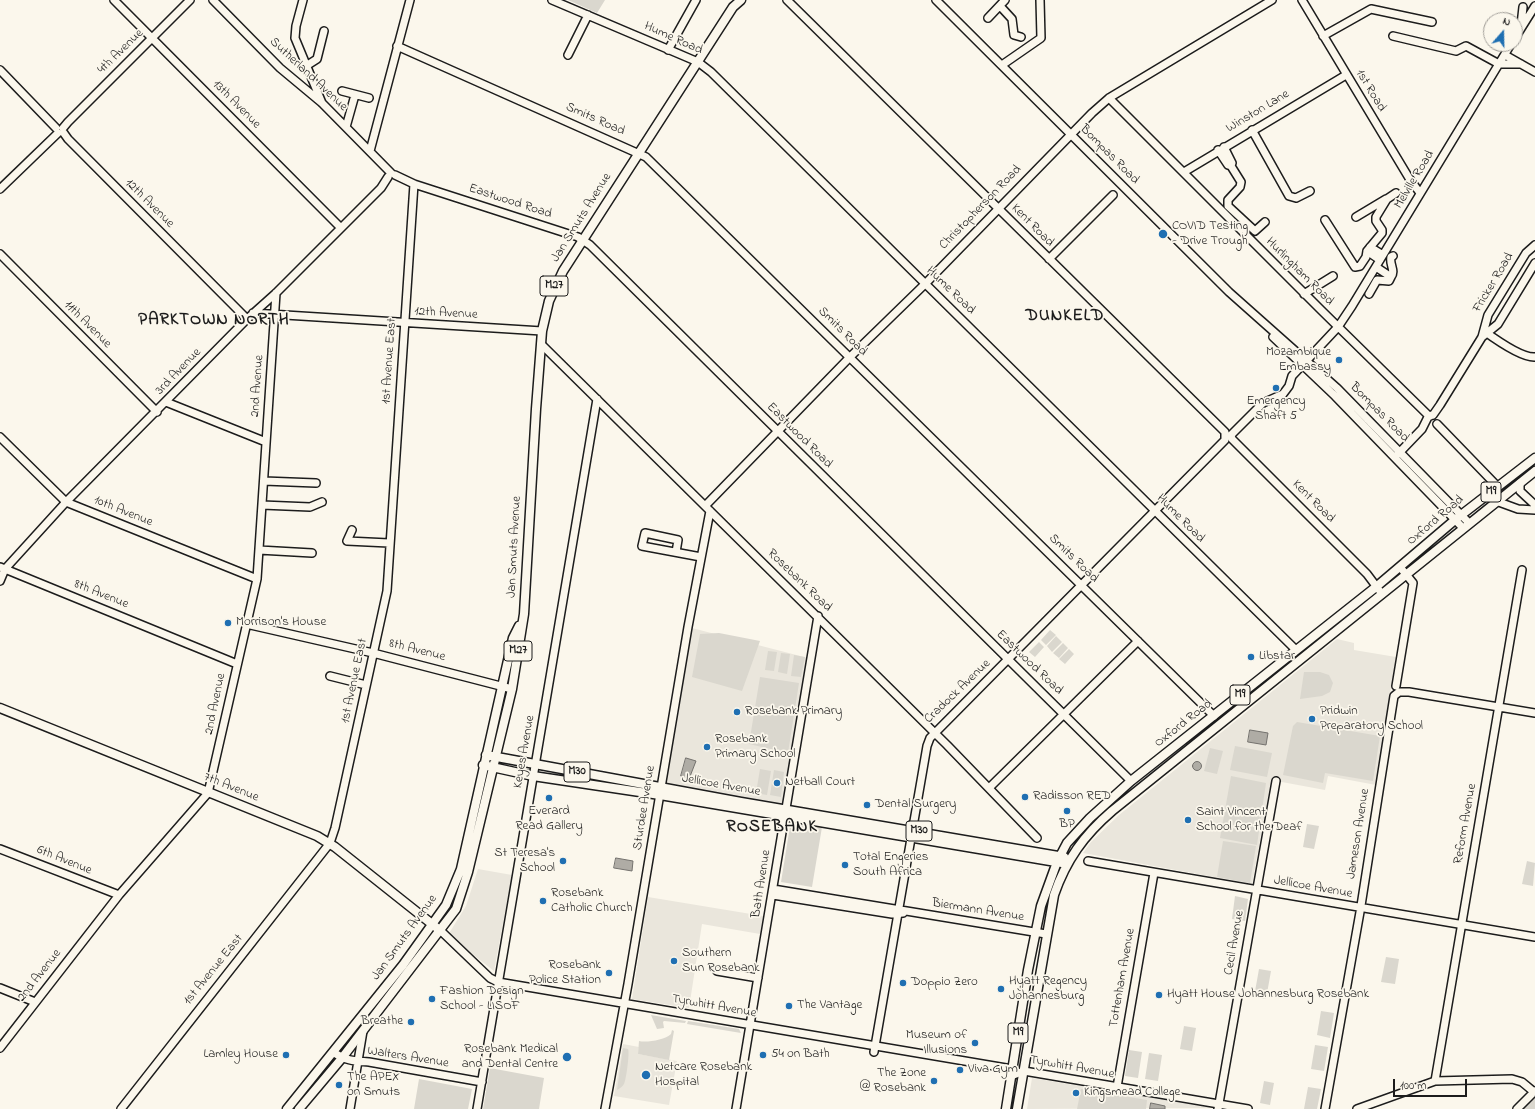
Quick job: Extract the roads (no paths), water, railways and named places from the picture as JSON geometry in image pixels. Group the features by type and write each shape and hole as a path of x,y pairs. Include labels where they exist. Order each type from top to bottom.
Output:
{"main road":[{"name":"Jan Smuts Avenue","path":"299,1109 342,1058 440,931 456,908 462,893 512,689 524,614 541,344 545,312 554,286 638,152 698,62 734,4 741,0"},
{"name":"Oxford Road","path":"1006,1109 1035,932 1041,906 1058,858 1067,843 1090,818 1131,781 1376,587 1459,517 1535,458"},
{"name":"Oxford Road","path":"1017,1109 1046,934 1054,895 1068,862 1075,850 1094,827 1466,525 1535,471"},
{"path":"1411,558 1417,565"},
{"path":"1386,578 1392,585"},
{"name":"Jan Smuts Avenue","path":"287,1109 434,924 446,906 461,869 483,765 514,638 524,614"},
{"path":"1332,621 1339,628"},
{"path":"1298,661 1293,658 1296,650 1308,653"},
{"name":"7th Avenue","path":"0,708 310,833 330,843 434,924"},
{"path":"1214,716 1220,724"},
{"name":"Jellicoe Avenue","path":"486,755 660,791 1058,858 1068,862"},
{"name":"Jellicoe Avenue","path":"483,765 533,776 660,791"},
{"path":"1131,781 1139,790"},
{"name":"Tyrwhitt Avenue","path":"434,924 440,931"}],"street":[{"name":"13th Avenue","path":"114,0 340,228"},
{"name":"4th Avenue","path":"0,189 153,39 190,0"},
{"name":"Sutherland Avenue","path":"213,0 280,68 322,103 370,151 391,176"},
{"path":"303,0 296,26 295,38 322,103"},
{"path":"370,151 410,0"},
{"name":"Hume Road","path":"552,0 698,62 711,72 1296,650"},
{"path":"668,50 696,0"},
{"name":"Kent Road","path":"787,0 1225,432 1367,574 1382,594"},
{"name":"Bompas Road","path":"936,0 1266,326 1401,452 1466,525"},
{"path":"1002,65 1035,44 1042,36 1040,0"},
{"name":"Christopherson Road","path":"708,509 777,431 925,284 1070,134 1109,98 1272,0"},
{"name":"1st Road","path":"1302,0 1346,75 1409,178 1420,193"},
{"path":"988,18 1003,3 1012,19 1014,35 1021,37"},
{"path":"1522,3 1528,17"},
{"path":"1523,25 1535,6"},
{"path":"1323,36 1371,9 1432,22"},
{"path":"568,55 588,15"},
{"path":"306,66 317,59 324,31"},
{"path":"1393,36 1456,51 1466,46 1499,64 1521,64"},
{"name":"Smits Road","path":"397,46 638,152 652,161 1214,716"},
{"name":"Melville Road","path":"1338,327 1382,258 1507,52"},
{"path":"1505,55 1535,72"},
{"name":"12th Avenue","path":"0,70 247,319"},
{"name":"Winston Lane","path":"1184,172 1346,75"},
{"path":"342,91 369,98"},
{"path":"346,127 355,95"},
{"name":"Hurlingham Road","path":"1109,98 1498,487"},
{"path":"1252,130 1289,196 1296,198 1310,191"},
{"path":"1221,149 1228,165 1232,166 1242,184 1228,200 1228,206 1255,231 1265,222"},
{"name":"3rd Avenue","path":"0,582 2,568 247,319 276,293 391,176"},
{"name":"Eastwood Road","path":"391,176 583,240 976,630 1064,713 1131,781"},
{"name":"1st Avenue East","path":"121,1109 330,843 336,828 387,591 414,184"},
{"path":"1356,217 1396,193"},
{"path":"1049,259 1113,195"},
{"path":"1326,220 1355,267 1360,266 1369,249 1382,233 1382,230 1376,220 1387,199"},
{"name":"Fricker Road","path":"1395,457 1422,429 1432,421 1484,333 1488,315 1526,253 1535,245"},
{"path":"1369,249 1382,258"},
{"name":"11th Avenue","path":"0,254 157,412"},
{"path":"1369,294 1377,280 1388,281 1393,274 1390,260 1393,256"},
{"name":"Fricker Road","path":"1484,333 1498,324 1535,263"},
{"path":"1376,267 1391,276"},
{"path":"1304,294 1333,276"},
{"name":"2nd Avenue","path":"0,1048 118,895 208,793 257,579 276,293"},
{"name":"12th Avenue","path":"254,313 274,316 542,332"},
{"name":"Cradock Avenue","path":"875,1049 901,912 912,834 927,746 934,732 1156,512 1263,403 1283,394 1289,386 1292,376 1338,327"},
{"path":"1484,333 1529,357 1535,357"},
{"name":"Rosebank Road","path":"541,344 818,616 1037,838"},
{"name":"Bompas Road","path":"1304,362 1395,457 1459,517"},
{"name":"Keyes Avenue","path":"477,1109 597,399"},
{"path":"166,402 266,442"},
{"name":"10th Avenue","path":"0,437 66,502 257,579"},
{"path":"264,481 316,483"},
{"path":"1520,483 1520,492 1535,505"},
{"path":"1522,510 1527,504 1526,498"},
{"path":"1496,501 1522,510 1535,510"},
{"path":"262,504 310,507 322,502"},
{"name":"Sturdee Avenue","path":"606,1109 708,509"},
{"path":"352,530 347,541 389,543"},
{"path":"676,552 678,540 645,533 643,536 642,546 701,557"},
{"path":"259,550 312,553"},
{"path":"1396,686 1412,586 1412,582 1400,566"},
{"name":"8th Avenue","path":"2,568 237,664"},
{"name":"Reform Avenue","path":"1435,1081 1522,570"},
{"name":"Bath Avenue","path":"736,1109 818,616"},
{"name":"8th Avenue","path":"246,624 373,653 512,689"},
{"path":"988,788 1138,641"},
{"path":"330,676 366,685"},
{"name":"Jameson Avenue","path":"1325,1109 1394,699 1397,693 1409,692 1499,708"},
{"path":"1499,708 1535,714"},
{"name":"Cecil Avenue","path":"1218,1107 1276,781"},
{"name":"6th Avenue","path":"0,848 118,895"},
{"name":"Jellicoe Avenue","path":"1088,862 1535,937"},
{"name":"Tottenham Avenue","path":"1117,1087 1154,873"},
{"name":"Biermann Avenue","path":"773,892 1046,934"},
{"name":"Tyrwhitt Avenue","path":"440,931 490,978 498,982 875,1049 1012,1072 1024,1072 1117,1087 1218,1107 1248,1109"},
{"path":"717,971 758,978"},
{"path":"0,988 35,1002"},
{"path":"348,1108 355,1062 363,1031"},
{"name":"Walters Avenue","path":"333,1052 342,1058 355,1062 369,1062 482,1082"},
{"path":"1357,1109 1435,1081 1512,1079 1522,1082 1535,1092 1517,1109"}],"place":[{"name":"COVID Testing - Drive Trough","path":"1163,234"},
{"name":"Mozambique Embassy","path":"1339,360"},
{"name":"Emergency Shaft 5","path":"1276,388"},
{"name":"Morrison's House","path":"228,623"},
{"name":"Libstar","path":"1251,657"},
{"name":"Rosebank Primary","path":"737,712"},
{"name":"Pridwin Preparatory School","path":"1312,719"},
{"name":"Rosebank Primary School","path":"707,747"},
{"name":"Netball Court","path":"777,783"},
{"name":"Radisson RED","path":"1025,797"},
{"name":"Everard Read Gallery","path":"549,798"},
{"name":"Dental Surgery","path":"867,805"},
{"name":"BP","path":"1067,811"},
{"name":"Saint Vincent School for the Deaf","path":"1188,820"},
{"name":"St Teresa's School","path":"563,861"},
{"name":"Total Engeries South Africa","path":"845,865"},
{"name":"Rosebank Catholic Church","path":"543,901"},
{"name":"Southern Sun Rosebank","path":"674,961"},
{"name":"Rosebank Police Station","path":"609,973"},
{"name":"Doppio Zero","path":"903,983"},
{"name":"Hyatt Regency Johannesburg","path":"1001,989"},
{"name":"Hyatt House Johannesburg Rosebank","path":"1159,995"},
{"name":"Fashion Design School - LISOF","path":"432,999"},
{"name":"The Vantage","path":"789,1006"},
{"name":"Breathe","path":"411,1022"},
{"name":"Museum of Illusions","path":"975,1043"},
{"name":"Lamley House","path":"286,1055"},
{"name":"54 on Bath","path":"763,1055"},
{"name":"Rosebank Medical and Dental Centre","path":"567,1057"},
{"name":"Viva Gym","path":"960,1070"},
{"name":"Netcare Rosebank Hospital","path":"646,1075"},
{"name":"The Zone @ Rosebank","path":"934,1081"},
{"name":"The APEX on Smuts","path":"339,1085"},
{"name":"Kingsmead College","path":"1076,1093"}],"district":[{"name":"DUNKELD","path":"1065,317"},
{"name":"PARKTOWN NORTH","path":"214,321"},
{"name":"ROSEBANK","path":"772,828"}]}
